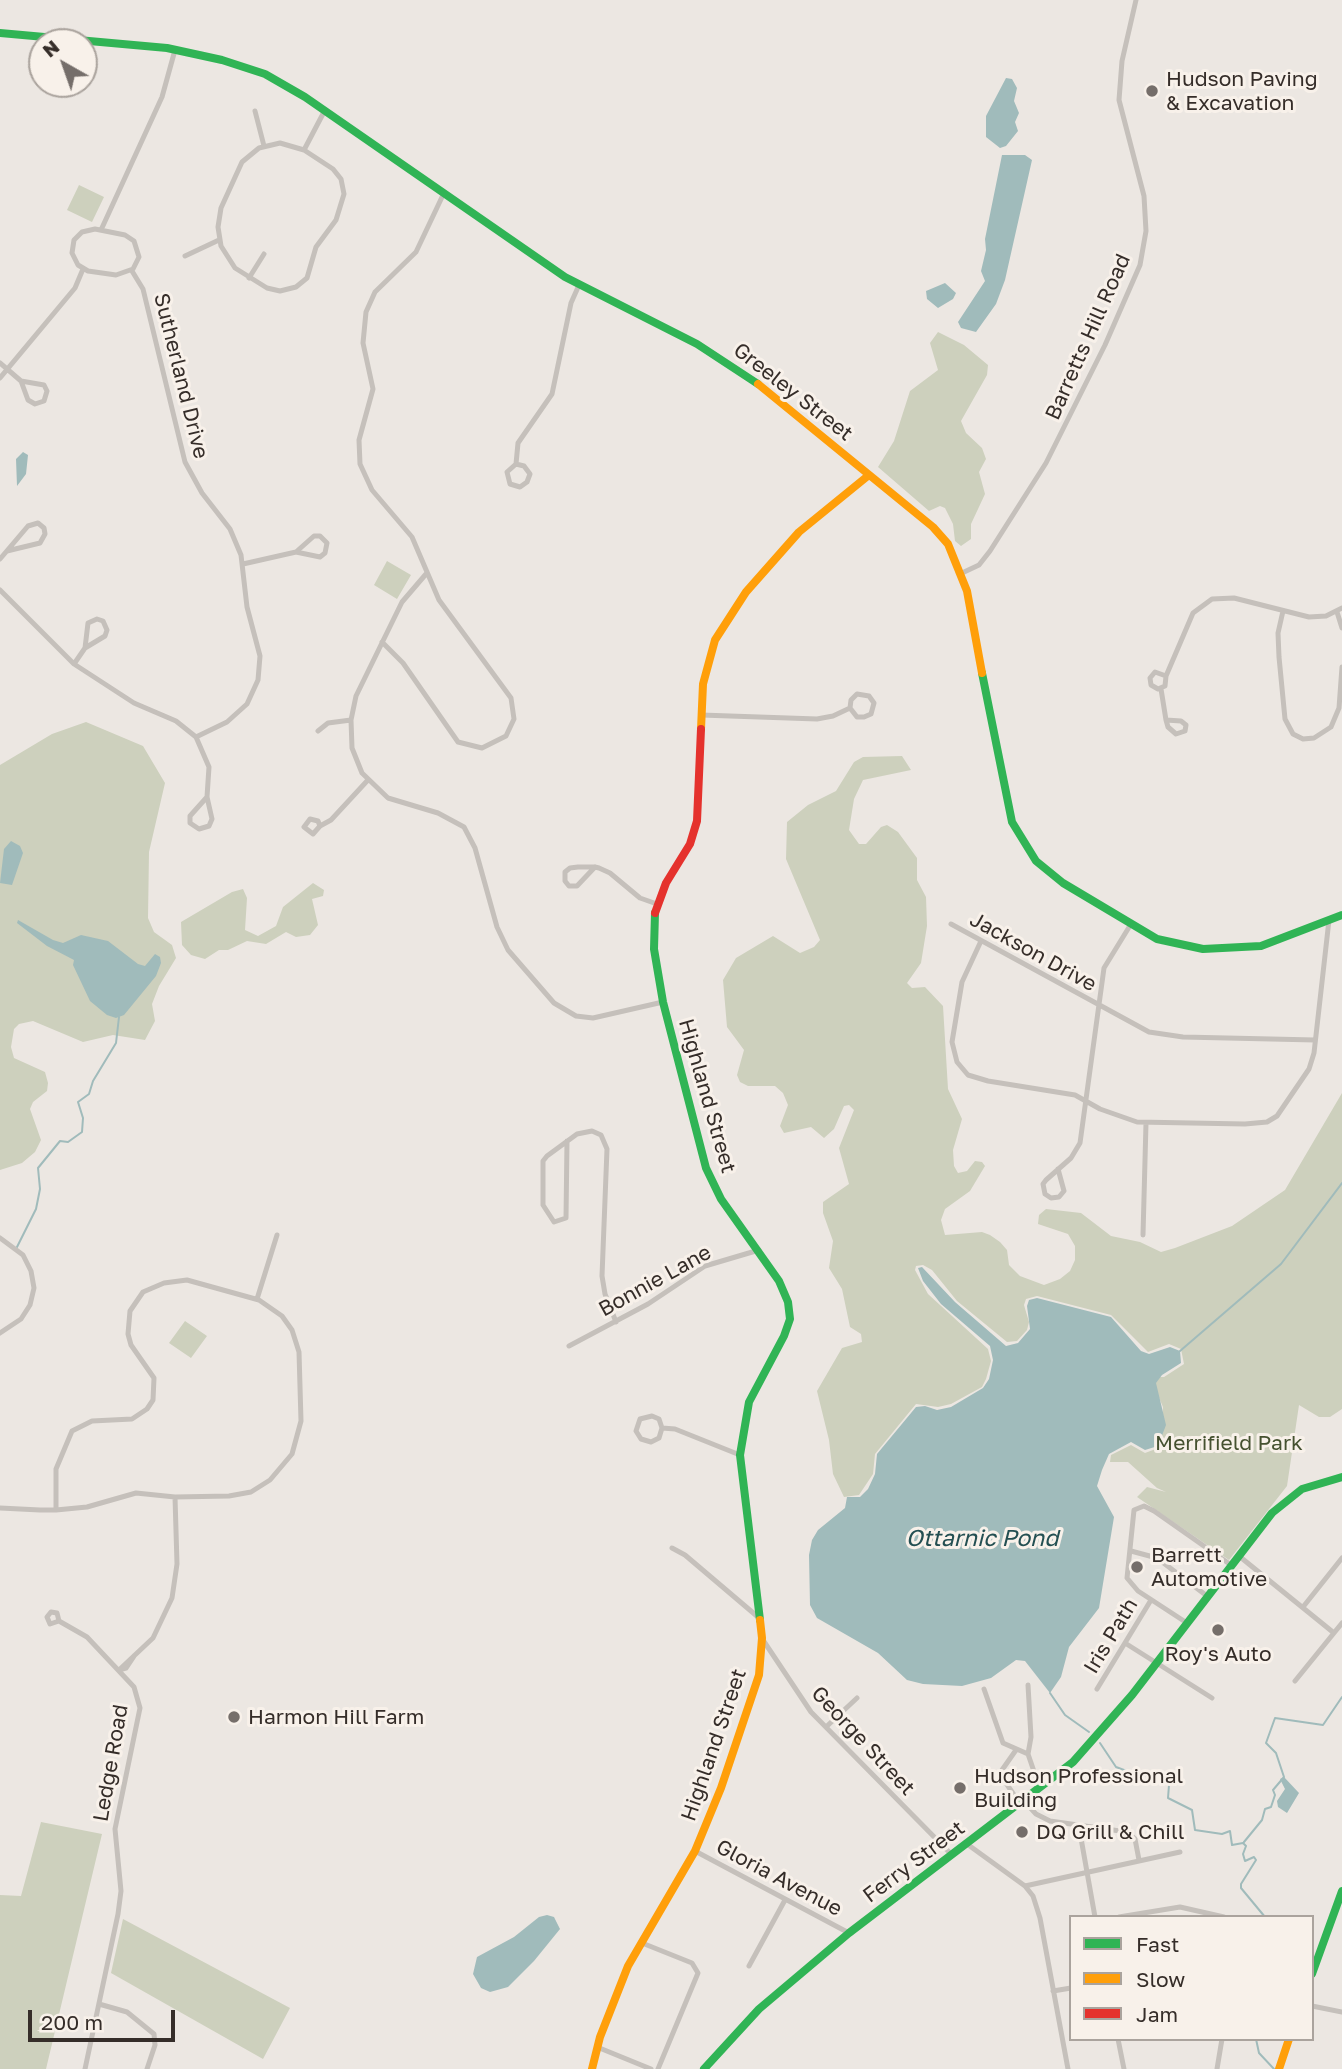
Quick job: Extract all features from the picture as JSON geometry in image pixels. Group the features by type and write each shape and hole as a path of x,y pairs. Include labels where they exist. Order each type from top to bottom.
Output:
{"street":[{"name":"Barretts Hill Road","path":"962,573 979,565 990,551 1046,463 1105,345 1140,265 1146,231 1144,196 1119,100 1123,57 1136,0"},
{"name":"Greeley Street","path":"0,33 116,41 175,50 255,70 286,85 325,110 443,195 579,285 717,355 755,382 933,527 948,544 962,573 1003,788 1017,832 1036,861 1053,876 1168,943 1226,950 1272,942 1342,915"},
{"path":"101,230 162,97 175,50"},
{"path":"304,150 325,110"},
{"path":"255,111 264,146"},
{"path":"286,142 304,150 333,169 341,179 344,194 336,220 318,242 309,274 300,285 275,291 249,278 231,263 219,240 221,208 239,166 250,154 264,146 286,142"},
{"path":"382,642 403,663 458,742 467,747 482,748 506,736 514,719 511,698 446,609 426,573 412,537 372,490 359,464 359,440 373,380 363,333 366,312 375,292 416,251 443,195"},
{"path":"86,230 101,230 123,234 135,241 139,257 132,271 118,276 83,269 73,257 74,242 86,230"},
{"path":"185,256 219,240"},
{"path":"249,278 264,254"},
{"path":"0,378 75,288 83,269"},
{"name":"Sutherland Drive","path":"132,271 143,289 185,462 202,493 230,529 243,564 247,607 260,656 258,680 253,695 243,709 227,722 196,737"},
{"path":"516,464 516,447 554,388 570,303 579,285"},
{"path":"0,363 21,381 31,403 38,404 46,398 46,388 41,384 21,381"},
{"path":"516,464 526,467 530,474 526,484 518,487 510,484 507,477 509,469 516,464"},
{"name":"Highland Street","path":"593,2069 597,2047 621,1982 695,1851 748,1710 760,1667 762,1638 740,1455 748,1402 790,1319 784,1291 710,1179 663,1002 653,933 657,904 690,844 697,821 706,664 726,620 799,532 869,475"},
{"path":"0,559 28,526 38,523 44,528 45,534 40,543 7,551"},
{"path":"243,564 296,552 320,557 325,553 327,543 323,538 314,536 296,552"},
{"path":"426,573 407,593 362,682 351,720 352,748 367,781 388,799 438,813 464,827 475,848 497,927 508,950 539,990 561,1008 576,1016 593,1018 663,1002"},
{"path":"0,590 74,664 134,703 176,721 196,737 209,767 207,797 211,823 199,830 190,823 190,816 207,797"},
{"path":"1166,676 1171,671 1191,618 1205,602 1226,596 1316,617 1339,610 1342,628"},
{"path":"1283,611 1278,633 1279,657 1285,719 1293,734 1314,738 1332,727 1339,708 1342,667"},
{"path":"74,664 85,648 105,636 107,626 100,619 93,619 86,626 85,648"},
{"path":"1161,689 1152,686 1151,676 1158,672 1166,676"},
{"path":"1161,689 1167,683 1166,676"},
{"path":"1161,689 1166,720"},
{"path":"701,715 817,719 833,716 850,708 854,696 869,696 874,703 871,714 864,718 853,714 850,708"},
{"path":"318,731 328,723 351,720"},
{"path":"320,825 335,816 351,795 367,781"},
{"path":"594,867 577,886 569,886 565,881 565,872 570,868 594,867 610,873 640,898 657,904"},
{"path":"981,941 962,982 952,1042 957,1062 972,1077 1074,1095 1121,1118 1146,1123 1245,1125 1272,1120 1306,1075 1315,1040 1329,920"},
{"name":"Jackson Drive","path":"951,924 1132,1025 1161,1035 1315,1040"},
{"path":"1058,1170 1064,1191 1059,1197 1049,1198 1043,1192 1043,1184 1078,1148 1101,979 1109,957 1132,924"},
{"path":"1143,1235 1146,1123"},
{"path":"567,1141 567,1213 563,1221 554,1222 543,1205 542,1166 547,1156 567,1141 577,1134 592,1131 601,1135 607,1149 602,1276 605,1294 616,1322"},
{"path":"257,1299 277,1235"},
{"path":"0,1238 23,1255 34,1282 28,1310 18,1323 0,1334"},
{"name":"Bonnie Lane","path":"569,1346 659,1298 705,1266 759,1250"},
{"path":"0,1508 56,1510 99,1504 131,1493 175,1497 229,1496 251,1492 279,1473 292,1454 301,1421 299,1352 292,1330 282,1316 257,1299 187,1280 153,1286 135,1300 130,1311 128,1334 131,1345 154,1378 153,1400 147,1409 132,1419 92,1421 72,1431 55,1469 56,1510"},
{"path":"648,1415 657,1418 663,1428 660,1436 651,1442 641,1439 636,1430 639,1421 648,1415"},
{"path":"663,1428 676,1429 740,1455"},
{"name":"Ferry Street","path":"704,2069 759,2009 849,1933 1040,1789 1091,1743 1277,1507 1302,1489 1342,1477"},
{"path":"119,1670 127,1668 134,1656 153,1638 172,1598 177,1564 175,1497"},
{"path":"1187,1623 1151,1600 1127,1578 1133,1516 1139,1506 1154,1511 1231,1565"},
{"path":"672,1548 685,1555 758,1617"},
{"path":"1131,1550 1157,1558 1208,1595"},
{"path":"1239,1556 1334,1633"},
{"path":"1303,1607 1342,1558"},
{"name":"Iris Path","path":"1097,1689 1151,1600"},
{"name":"Ledge Road","path":"60,1621 78,1629 119,1670 136,1692 140,1715 116,1817 120,1903 85,2069"},
{"path":"1295,1681 1342,1623"},
{"name":"George Street","path":"762,1638 811,1712 952,1855"},
{"path":"1125,1643 1212,1698"},
{"path":"1028,1685 1031,1737 1028,1754 1040,1789"},
{"path":"984,1689 1003,1744 1028,1754"},
{"path":"826,1727 857,1698"},
{"path":"1016,1750 1002,1770 1002,1777 1022,1803 1040,1817 1079,1827 1127,1832 1135,1839 1139,1860"},
{"path":"1079,1827 1096,1915"},
{"path":"967,1844 1025,1886 1037,1906 1068,2069"},
{"name":"Gloria Avenue","path":"695,1851 849,1933"},
{"path":"1025,1886 1180,1852"},
{"path":"1314,1968 1342,1891"},
{"path":"749,1966 785,1900"},
{"path":"1131,1915 1180,1907 1215,1915"},
{"path":"642,1943 692,1963 698,1973 658,2069"},
{"path":"1054,1991 1069,1988"},
{"path":"99,2004 127,2012 154,2034 155,2045 147,2069"},
{"path":"1314,2006 1342,2012"},
{"path":"1118,2041 1124,2069"},
{"path":"1217,2069 1222,2041"},
{"path":"1279,2068 1288,2041"},
{"path":"597,2047 651,2069"}],"green space":[{"path":"79,185 104,197 92,222 67,210"},
{"path":"938,332 964,345 988,365 987,375 961,421 966,433 982,448 986,459 979,472 985,494 971,524 971,539 961,546 955,541 953,524 945,508 940,506 929,511 878,467 894,441 910,391 938,370 930,343"},
{"path":"387,561 411,575 397,599 374,585"},
{"path":"86,722 143,746 165,783 149,852 148,918 154,932 172,945 176,958 159,986 152,1004 155,1021 145,1040 113,1035 83,1042 33,1021 19,1024 14,1029 11,1047 14,1058 45,1072 48,1083 47,1091 33,1102 30,1109 41,1140 35,1152 22,1163 0,1170 0,765 52,734"},
{"name":"Merrifield Park","path":"902,756 911,770 863,780 854,799 849,830 859,844 866,844 881,827 887,825 898,832 917,858 917,880 926,897 927,926 921,963 907,983 912,988 925,987 943,1006 948,1089 962,1119 953,1150 954,1166 958,1173 967,1171 975,1161 982,1162 985,1166 970,1191 945,1209 941,1220 945,1235 982,1232 990,1235 1007,1250 1009,1265 1020,1276 1044,1285 1060,1279 1070,1271 1075,1260 1075,1246 1068,1234 1038,1224 1039,1215 1046,1209 1081,1213 1111,1236 1140,1242 1161,1252 1175,1248 1232,1226 1285,1190 1342,1093 1342,1409 1330,1417 1319,1417 1299,1405 1287,1486 1229,1560 1137,1497 1147,1487 1166,1492 1157,1488 1128,1462 1110,1462 1111,1455 1131,1445 1145,1453 1161,1447 1163,1407 1154,1386 1156,1377 1164,1377 1184,1364 1181,1349 1169,1344 1148,1352 1111,1315 1037,1296 1026,1299 1024,1305 1029,1322 1027,1330 1017,1341 1007,1342 957,1301 932,1270 923,1265 916,1266 915,1270 928,1294 988,1349 991,1361 986,1379 982,1387 951,1404 938,1407 916,1404 875,1454 873,1474 859,1495 844,1497 833,1474 829,1440 817,1391 842,1348 862,1342 861,1334 850,1327 842,1289 829,1268 833,1241 823,1213 823,1202 849,1184 839,1148 854,1110 849,1105 844,1106 834,1129 824,1138 811,1127 784,1133 780,1126 788,1105 783,1093 775,1086 748,1086 740,1082 737,1075 744,1050 727,1027 723,980 736,958 773,936 800,953 814,947 820,940 786,859 787,822 808,805 836,791 854,762 863,757"},
{"path":"313,883 324,890 323,896 312,899 318,925 310,935 296,937 286,932 266,944 247,941 228,950 219,950 205,959 191,955 182,945 181,922 232,892 243,889 247,898 245,930 258,936 276,926 283,907"},
{"path":"185,1321 207,1336 191,1358 169,1343"},
{"path":"41,1822 102,1834 46,2069 0,2069 0,1895 21,1896"},
{"path":"123,1919 290,2008 263,2059 111,1973"}],"water":[{"path":"1006,78 1012,79 1017,88 1014,101 1019,113 1015,122 1018,131 1006,146 1000,148 986,137 986,116"},
{"path":"1002,155 1025,155 1032,160 1005,280 996,304 976,332 961,328 958,322 985,281 981,271 986,250 985,239"},
{"path":"945,283 956,293 953,299 938,308 927,299 926,291"},
{"path":"23,452 28,455 26,474 17,486 16,459"},
{"path":"11,841 20,846 23,853 12,885 0,883 4,849"},
{"path":"18,920 53,940 63,943 81,935 108,941 138,964 145,966 155,954 160,957 161,963 156,976 124,1015 116,1018 107,1015 90,1001 73,965 74,960 47,946 17,923"},
{"name":"Ottarnic Pond","path":"922,1267 955,1302 1006,1346 1018,1343 1030,1329 1027,1306 1029,1300 1037,1298 1111,1317 1141,1351 1149,1354 1170,1347 1180,1351 1181,1363 1162,1375 1156,1383 1166,1425 1158,1446 1145,1450 1131,1442 1109,1454 1102,1470 1097,1486 1114,1517 1099,1608 1069,1647 1061,1677 1050,1693 1025,1661 1016,1660 991,1678 962,1686 923,1684 907,1680 878,1653 817,1618 810,1605 809,1555 812,1540 818,1530 845,1508 847,1497 860,1497 868,1489 875,1474 877,1454 916,1407 925,1406 937,1410 951,1407 983,1388 989,1379 993,1360 990,1346 941,1304 923,1281 918,1268"},
{"path":"1284,1777 1299,1793 1287,1813 1278,1807 1277,1801 1285,1789 1280,1779"},
{"path":"539,1917 554,1917 560,1929 534,1961 508,1987 490,1992 481,1988 473,1974 477,1957 514,1937"}],"waterway":[{"path":"17,1247 36,1209 40,1189 38,1168 60,1141 68,1142 82,1132 83,1118 78,1102 89,1094 93,1081 116,1043 119,1017"},
{"path":"1180,1351 1281,1264 1342,1183"},
{"path":"1050,1693 1065,1715 1089,1732"},
{"path":"1244,1842 1262,1820 1265,1809 1271,1807 1275,1795 1273,1790 1284,1777 1276,1753 1266,1743 1275,1718 1323,1725 1342,1697"},
{"path":"1100,1743 1116,1767 1140,1776 1156,1776 1165,1780 1169,1785 1168,1798 1192,1810 1195,1830 1222,1834 1230,1831 1232,1845 1243,1843 1246,1846 1243,1854 1245,1861 1254,1857 1256,1860 1241,1888 1263,1915"},
{"path":"1256,2041 1259,2053 1274,2069"}],"traffic: fast":[{"path":"0,33 167,48 222,60 265,74 305,97 565,277 697,344 758,384"},
{"path":"982,673 1012,822 1036,861 1063,883 1157,939 1203,949 1261,946 1342,915"},
{"path":"655,913 654,949 663,1002 706,1168 721,1199 779,1281 788,1302 790,1319 784,1336 749,1402 740,1455 760,1620"},
{"path":"704,2069 759,2009 849,1933 1073,1762 1132,1695 1272,1513 1302,1489 1342,1477"},
{"path":"1314,1968 1342,1891"}],"traffic: slow":[{"path":"758,384 933,527 948,544 967,591 982,673"},
{"path":"701,729 703,684 715,640 746,592 799,532 869,475"},
{"path":"592,2069 600,2037 628,1966 695,1851 721,1788 759,1675 762,1638 760,1620"},
{"path":"1279,2069 1288,2041"}],"traffic: jam":[{"path":"655,913 666,883 690,844 697,821 701,729"}],"place":[{"name":"Hudson Paving & Excavation","path":"1152,91"},
{"name":"Barrett Automotive","path":"1137,1567"},
{"name":"Roy's Auto","path":"1218,1630"},
{"name":"Harmon Hill Farm","path":"234,1717"},
{"name":"Hudson Professional Building","path":"960,1788"},
{"name":"DQ Grill & Chill","path":"1022,1832"}]}
